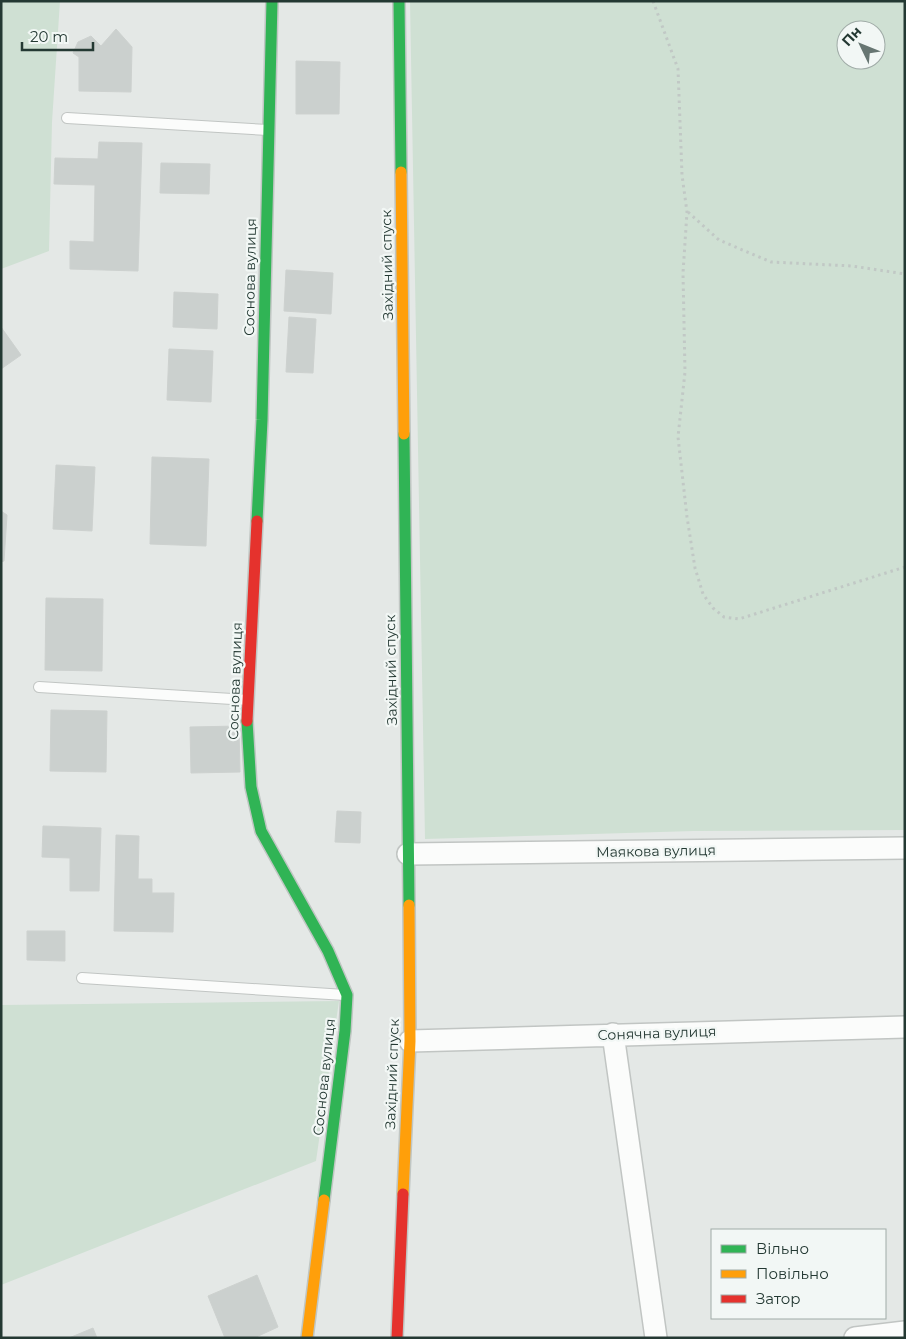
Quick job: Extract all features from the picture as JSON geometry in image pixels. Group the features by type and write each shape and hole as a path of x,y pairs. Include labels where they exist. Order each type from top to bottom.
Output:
{"street":[{"name":"Соснова вулиця","path":"272,1 262,420 247,731 251,787 261,831 328,951 347,995 345,1031 307,1338"},
{"name":"Західний спуск","path":"397,1338 410,1041 399,1"},
{"name":"Маякова вулиця","path":"408,854 905,848"},
{"name":"Сонячна вулиця","path":"410,1041 905,1027"},
{"path":"614,1034 656,1338"},
{"path":"855,1338 905,1332"}],"lane":[{"path":"66,118 269,130"},
{"path":"39,687 249,700"},
{"path":"82,978 347,995"}],"path":[{"path":"653,1 678,70 682,175 687,212 683,273 686,372 678,437 692,551 703,594 713,608 724,617 739,619 905,567"},
{"path":"687,212 718,240 771,262 852,266 905,274"}],"green space":[{"path":"1,1 60,1 52,122 49,251 1,269"},
{"path":"410,1 905,1 905,830 694,831 425,839"},
{"path":"339,1001 316,1161 1,1285 1,1005"}],"building":[{"path":"116,29 132,47 131,92 79,91 79,57 73,53 78,42 91,36 101,46"},
{"path":"296,61 340,62 339,114 296,114"},
{"path":"99,142 142,143 138,271 70,269 70,241 94,242 95,185 54,184 55,158 98,159"},
{"path":"161,163 210,164 209,194 160,193"},
{"path":"286,270 333,273 331,314 284,311"},
{"path":"174,292 218,294 217,329 173,327"},
{"path":"289,317 316,319 313,373 286,372"},
{"path":"1,327 21,355 1,369"},
{"path":"169,349 213,351 211,402 167,400"},
{"path":"152,457 209,459 206,546 150,544"},
{"path":"56,465 95,467 92,531 53,529"},
{"path":"1,511 7,515 4,561 1,562"},
{"path":"46,598 103,599 102,671 45,670"},
{"path":"51,710 107,711 106,772 50,771"},
{"path":"239,726 240,772 191,773 190,727"},
{"path":"337,811 361,812 360,843 335,842"},
{"path":"43,826 101,828 99,891 70,891 70,858 42,857"},
{"path":"116,835 139,836 138,879 152,879 152,893 174,893 173,932 114,931"},
{"path":"27,931 65,931 65,961 27,960"},
{"path":"257,1275 278,1327 254,1338 225,1338 208,1296"},
{"path":"93,1328 97,1338 69,1338"}],"traffic: fast":[{"path":"257,521 262,420 272,1"},
{"path":"399,1 401,172"},
{"path":"404,434 409,905"},
{"path":"247,721 251,787 261,831 328,951 347,995 345,1031 324,1200"}],"traffic: slow":[{"path":"401,172 404,434"},
{"path":"403,1194 410,1041 409,905"},
{"path":"307,1338 324,1200"}],"traffic: jam":[{"path":"247,721 257,521"},
{"path":"397,1338 403,1194"}]}
